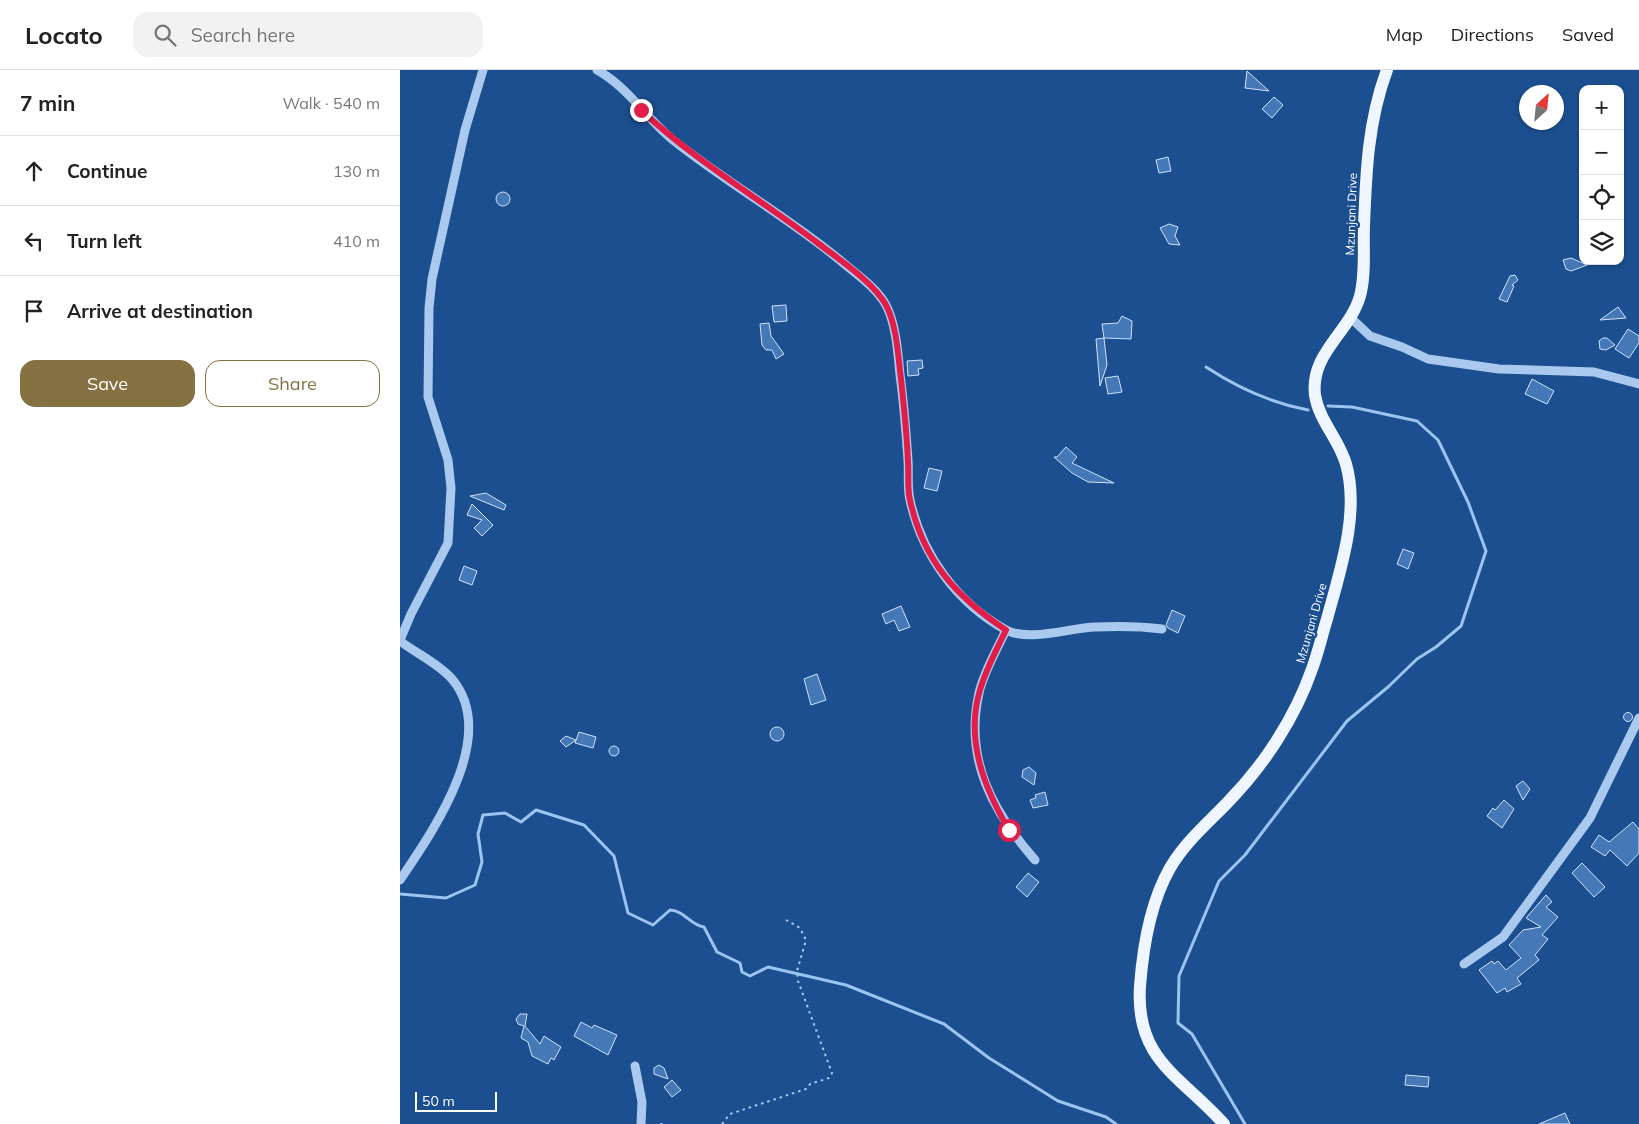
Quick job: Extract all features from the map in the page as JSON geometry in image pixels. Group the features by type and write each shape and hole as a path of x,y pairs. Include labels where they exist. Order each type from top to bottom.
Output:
{"main road":[{"name":"Mzunjani Drive","path":"1224,1124 1165,1067 1154,1053 1146,1038 1140,1016 1146,939 1157,897 1170,868 1187,844 1265,759 1312,670 1341,568 1350,513 1350,485 1341,448 1326,426 1315,395 1316,376 1327,349 1357,305 1362,284 1366,159 1373,116 1386,70"}],"street":[{"path":"400,880 451,798 461,771 468,723 465,703 452,679 434,663 400,640 411,614 448,543 451,488 448,460 428,397 429,308 432,279 464,130 483,70"},
{"path":"597,70 624,92 672,139 831,253 877,293 886,306 892,324 899,365 906,429 909,498 916,523 938,570 962,595 1006,630 1016,634 1027,635 1093,627 1137,626 1162,629"},
{"path":"1350,317 1370,336 1402,347 1428,359 1499,369 1594,372 1639,384"},
{"path":"1006,630 979,692 976,708 977,753 984,779 997,809 1009,830 1035,860"},
{"path":"1464,964 1503,937 1590,818 1639,718"},
{"path":"635,1066 642,1102 641,1124"}],"path":[{"path":"722,1124 730,1114 806,1089 810,1084 829,1078 832,1072 798,981 797,970 806,940 800,928 786,920"},
{"path":"660,1124 666,1124"}],"building":[{"path":"1247,71 1269,91 1245,88"},
{"path":"1274,97 1283,105 1272,118 1262,109"},
{"path":"1168,157 1171,171 1159,173 1156,160"},
{"path":"500,192 506,192 510,199 506,206 500,206 496,202 496,196"},
{"path":"1169,224 1178,227 1175,236 1180,245 1169,244 1160,228"},
{"path":"1571,258 1579,262 1579,265 1587,265 1571,271 1566,269 1563,260"},
{"path":"1515,275 1518,280 1512,285 1514,286 1507,302 1499,299 1510,276"},
{"path":"786,305 787,321 774,322 772,306"},
{"path":"1618,307 1626,318 1600,320"},
{"path":"1122,316 1132,321 1131,339 1104,338 1102,324 1118,323"},
{"path":"769,323 771,336 784,354 776,359 772,350 766,350 762,345 760,324"},
{"path":"1628,329 1639,336 1639,343 1629,358 1615,349"},
{"path":"1104,338 1107,365 1100,386 1096,339"},
{"path":"1607,338 1615,345 1606,350 1600,349 1599,341"},
{"path":"922,360 923,368 918,369 919,375 908,376 907,361"},
{"path":"1118,376 1122,392 1108,394 1105,378"},
{"path":"1532,379 1554,391 1547,404 1525,394"},
{"path":"1066,447 1077,457 1072,463 1114,483 1088,482 1072,473 1054,457 1057,457"},
{"path":"929,468 942,471 937,491 924,488"},
{"path":"486,493 506,505 504,510 470,496"},
{"path":"472,504 493,525 482,536 474,528 482,520 467,515"},
{"path":"1403,549 1414,553 1408,569 1397,564"},
{"path":"464,566 477,571 472,585 459,580"},
{"path":"901,606 910,627 899,631 894,620 886,624 882,614"},
{"path":"1172,610 1185,616 1178,633 1166,625"},
{"path":"817,674 826,700 811,705 804,679"},
{"path":"1628,712 1633,717 1628,722 1623,717"},
{"path":"777,727 782,729 784,734 782,739 777,741 772,739 770,734 772,729"},
{"path":"579,732 596,737 593,748 575,743"},
{"path":"566,736 576,740 566,747 560,741"},
{"path":"612,746 616,746 619,751 618,755 612,756 609,753 609,749"},
{"path":"1029,767 1036,773 1034,785 1022,777 1023,770"},
{"path":"1523,781 1530,789 1523,800 1516,786"},
{"path":"1045,792 1048,805 1033,808 1030,800 1036,798 1035,795"},
{"path":"1504,800 1514,809 1502,828 1487,816 1493,808 1495,810"},
{"path":"1633,822 1639,829 1639,853 1627,866 1610,850 1605,856 1591,847 1599,835 1609,842"},
{"path":"1582,863 1605,887 1594,897 1572,873"},
{"path":"1028,873 1039,882 1027,897 1016,887"},
{"path":"1546,895 1552,902 1546,907 1558,917 1542,935 1548,939 1535,955 1539,960 1517,978 1521,984 1507,992 1505,988 1497,993 1479,970 1492,961 1494,964 1498,961 1506,970 1521,958 1509,945 1523,930 1541,927 1526,918"},
{"path":"520,1014 527,1014 525,1026 540,1044 544,1036 561,1047 554,1060 551,1058 548,1064 532,1056 528,1042 521,1038 524,1026 518,1024 516,1019"},
{"path":"581,1022 592,1028 594,1025 617,1035 608,1055 574,1036"},
{"path":"659,1065 664,1068 668,1079 654,1074 654,1068"},
{"path":"1406,1075 1429,1077 1428,1087 1405,1085"},
{"path":"672,1080 681,1090 672,1097 664,1087"},
{"path":"1565,1113 1570,1124 1539,1124"}],"waterway":[{"path":"1206,367 1230,382 1255,394 1308,410"},
{"path":"1245,1124 1192,1034 1178,1023 1179,976 1219,881 1245,855 1347,721 1388,687 1417,659 1436,647 1461,626 1486,551 1468,502 1438,440 1417,421 1352,407 1328,406"},
{"path":"400,894 446,898 475,885 482,862 478,834 483,815 505,813 521,822 536,810 584,825 614,856 628,913 653,925 670,910 680,913 695,924 704,927 717,952 740,963 742,972 750,976 768,967 846,985 944,1024 989,1058 1058,1101 1106,1117 1116,1124"}],"route":[{"path":"641,110 672,139 831,253 877,293 886,306 892,324 899,365 906,429 909,498 916,523 938,570 962,595 1006,630 979,692 976,722 979,764 990,796 1009,830"}]}
